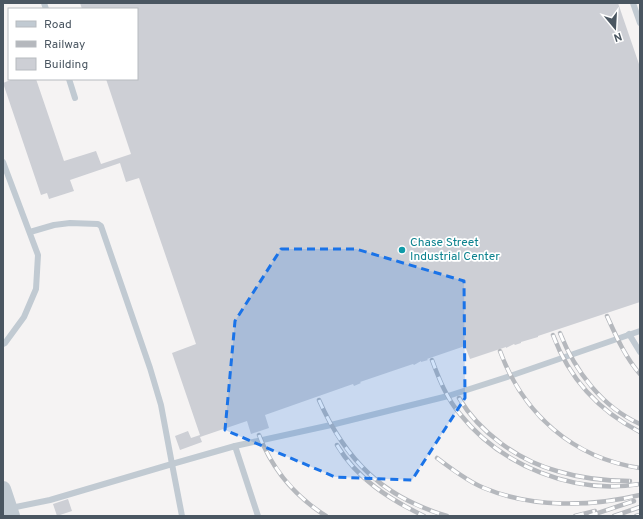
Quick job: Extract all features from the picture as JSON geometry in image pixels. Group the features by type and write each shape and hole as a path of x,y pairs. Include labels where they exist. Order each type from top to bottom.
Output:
{"street":[{"path":"3,489 11,512"}],"lane":[{"path":"633,3 640,22"},
{"path":"69,80 75,98"},
{"path":"3,162 38,255 36,289 24,317 3,344"},
{"path":"30,232 54,225 70,223 98,224 102,226 161,405 182,516"},
{"path":"11,512 235,446 331,425 448,396 640,331"},
{"path":"629,334 640,352"},
{"path":"235,446 258,516"}],"highlighted area":[{"path":"281,249 356,249 464,281 465,398 412,480 335,477 225,430 235,321"}],"building":[{"name":"Chase Street Industrial Center","path":"80,3 618,3 640,67 640,302 470,359 465,346 427,359 428,360 421,361 414,365 413,364 360,382 361,383 354,386 353,384 265,415 269,428 251,434 247,421 200,437 202,442 180,450 175,436 188,431 191,438 200,435 172,353 196,344 139,178 126,182 120,163 70,180 74,191 49,199 47,193 41,195 3,83 10,80 36,80 64,161 96,151 101,164 131,154 106,80 138,80 138,8 82,8"},
{"path":"68,499 72,511 57,516 53,504"}],"railway":[{"path":"607,316 617,339 640,374"},
{"path":"560,333 573,361 591,386 614,408 626,417 640,424"},
{"path":"553,335 568,365 587,392 611,414 640,432"},
{"path":"500,351 510,374 522,394 537,413 554,429 572,443 593,454 616,463 640,468"},
{"path":"432,360 447,395 460,414 477,432 496,448 518,462 541,473 590,485 615,486 640,484"},
{"path":"459,398 477,422 501,444 528,460 575,476 602,480 630,481"},
{"path":"319,400 341,441 369,474 385,487 404,498 424,508 447,516"},
{"path":"259,435 278,471 286,481 305,500 326,516"},
{"path":"337,445 354,468 375,487 398,503 424,516"},
{"path":"437,458 472,482 484,488 502,495 522,499 561,504 601,502 640,495"},
{"path":"589,516 634,501"},
{"path":"614,516 640,507"},
{"path":"575,516 595,511"},
{"path":"636,516 640,515"}],"place":[{"name":"Chase Street Industrial Center","path":"402,250"}]}
